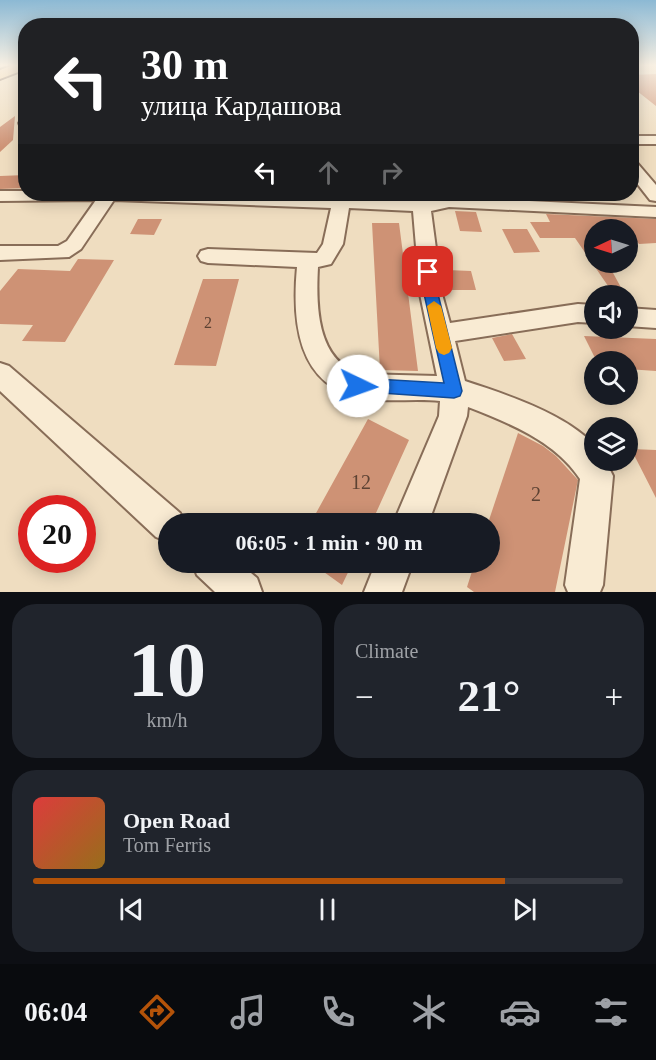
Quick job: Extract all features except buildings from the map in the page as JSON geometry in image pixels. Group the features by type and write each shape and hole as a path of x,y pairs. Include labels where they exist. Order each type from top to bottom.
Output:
{"street":[{"path":"639,140 656,140"},
{"path":"639,175 656,196"},
{"path":"0,196 18,196"},
{"path":"0,253 62,252 74,245 105,201"},
{"path":"283,201 435,206 443,201"},
{"path":"493,201 656,212"},
{"path":"208,256 308,261 324,259 333,244 341,203"},
{"path":"414,513 453,416 454,391 431,294 421,205"},
{"path":"308,261 307,292 310,333 314,348 327,367 343,380 358,386 454,391 472,395 566,440 580,452 597,476 584,585"},
{"path":"441,334 584,313"},
{"path":"638,318 656,319"},
{"path":"0,374 158,516"},
{"path":"222,573 243,592"},
{"path":"383,592 391,573"}],"slow traffic":[{"path":"434,306 444,348"}],"route":[{"path":"358,386 454,391 428,272"}]}
